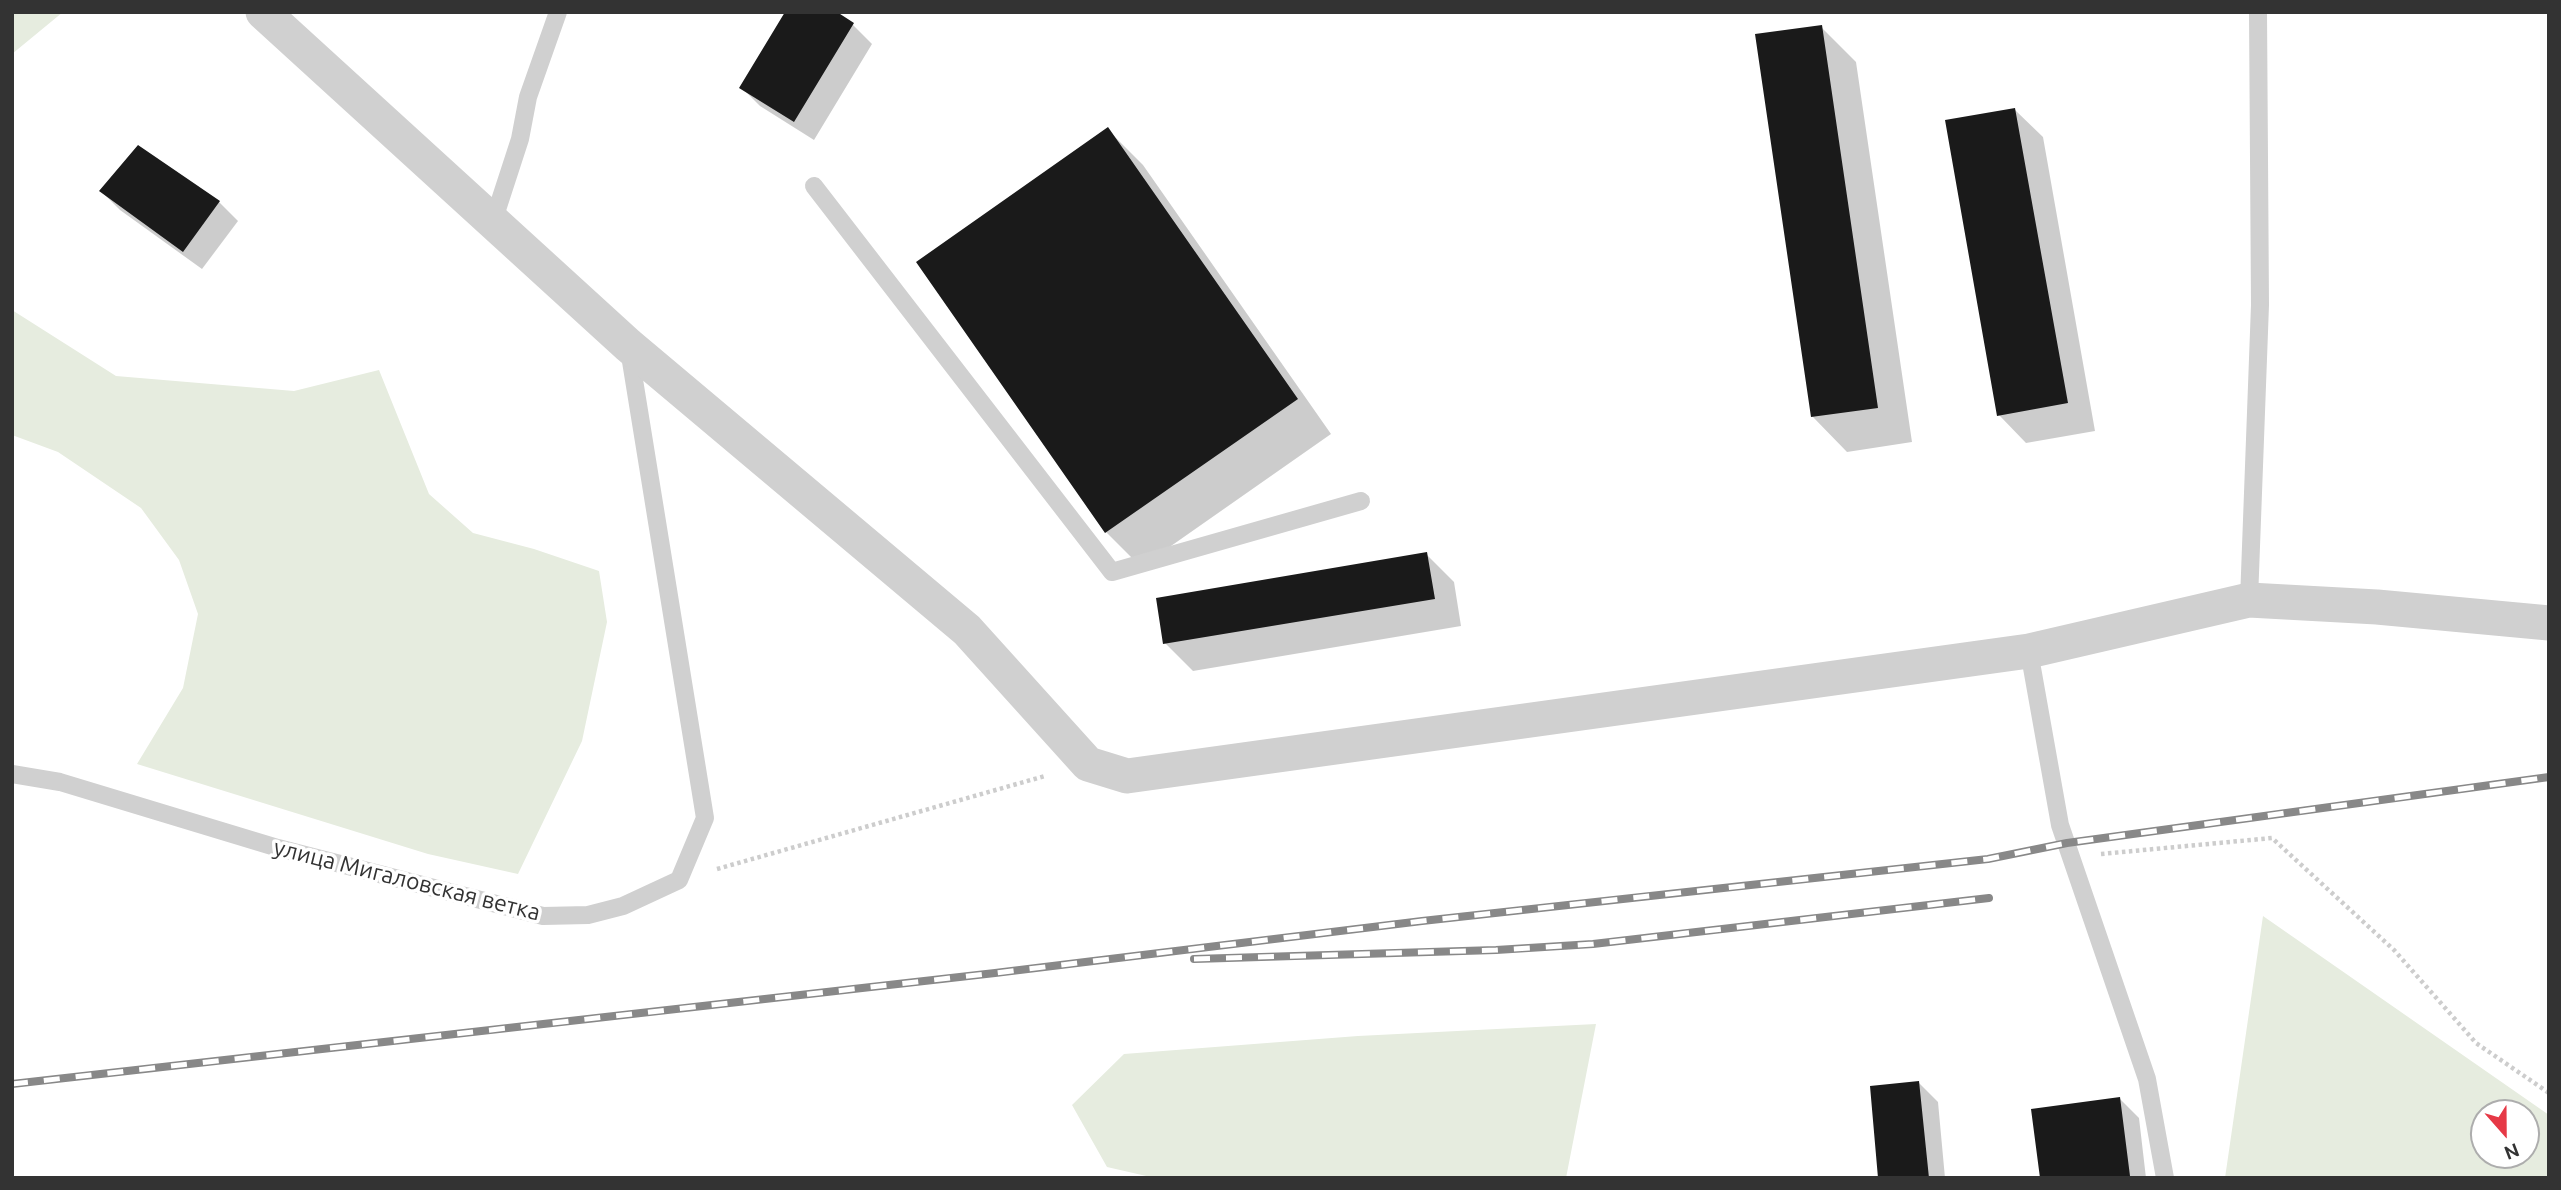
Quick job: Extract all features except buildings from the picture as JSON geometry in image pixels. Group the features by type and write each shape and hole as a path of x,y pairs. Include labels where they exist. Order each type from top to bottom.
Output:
{"street":[{"path":"263,12 628,345 967,630 1088,764 1127,776 2029,651 2249,600 2377,607 2549,623"}],"lane":[{"path":"493,222 520,139 528,97 558,12"},
{"path":"2249,600 2260,305 2258,12"},
{"path":"814,186 1112,572 1361,500"},
{"path":"628,345 705,818 679,880"},
{"path":"2029,651 2060,825 2147,1079 2165,1178"},
{"name":"улица Мигаловская ветка","path":"12,774 60,782 278,848 543,916 588,915 623,906 679,880"}],"path":[{"path":"679,880 1088,764"},
{"path":"2072,857 2272,838 2395,950 2476,1044 2549,1093"}],"shaded area":[{"path":"12,12 63,12 12,54"},
{"path":"12,310 116,376 294,391 379,370 429,494 473,533 534,549 599,571 607,622 582,741 518,874 428,854 137,764 183,688 198,614 179,560 141,508 58,452 12,435"},
{"path":"2263,916 2526,1099 2470,1099 2470,1169 2540,1169 2540,1109 2549,1115 2549,1178 2225,1178"},
{"path":"1596,1024 1566,1178 1155,1178 1107,1167 1072,1105 1124,1054 1358,1036"}],"railway":[{"path":"12,1084 995,973 1422,921 1988,859 2067,843 2549,777"},
{"path":"1194,959 1496,950 1593,944 1989,898"}]}
